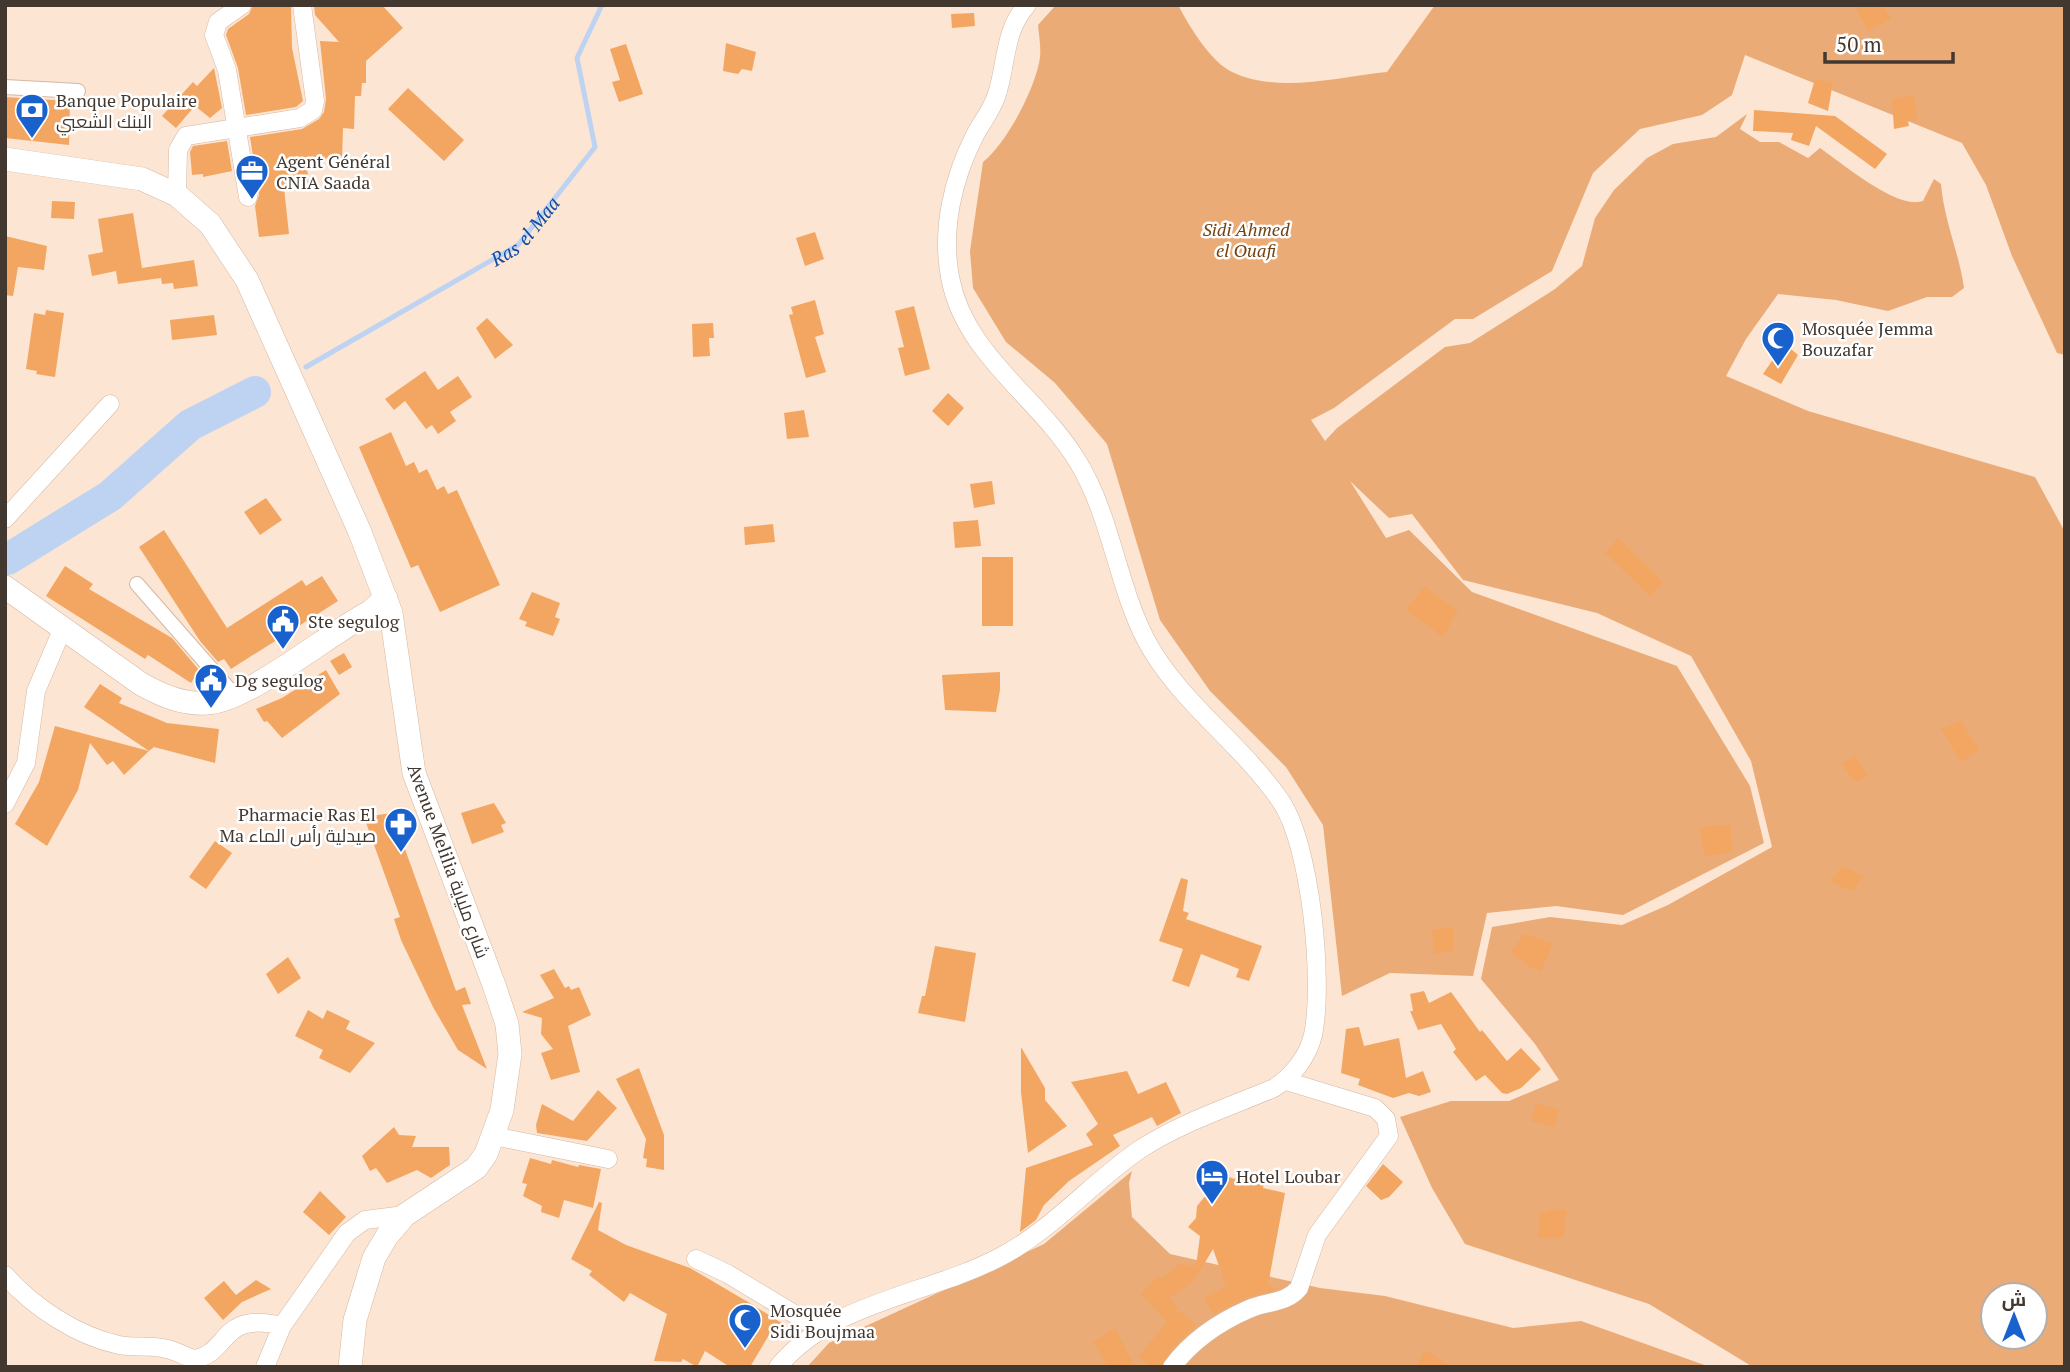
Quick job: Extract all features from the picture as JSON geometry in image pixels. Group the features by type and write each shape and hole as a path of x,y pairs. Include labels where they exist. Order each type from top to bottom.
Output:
{"street":[{"path":"242,5 223,17 214,31 227,70 239,127 248,197"},
{"path":"177,195 178,150 183,139 194,133 300,118 313,110 315,101 302,5"},
{"path":"778,1367 820,1329 1000,1257 1032,1237 1140,1150 1163,1136 1286,1080 1304,1057 1313,1035 1317,992 1316,956 1303,859 1294,827 1282,802 1175,682 1147,642 1127,597 1097,504 1080,464 1056,428 980,347 958,308 950,276 947,242 950,200 959,171 997,93 1010,33 1027,5"},
{"path":"5,87 78,91"},
{"name":"Avenue Melilia شارع ملياية","path":"5,159 142,179 177,195 211,224 247,280 386,598 397,648 414,772 507,1024 510,1054 508,1085 494,1136 476,1168 405,1215 387,1236 374,1258 355,1320 350,1367"},
{"path":"5,519 110,404"},
{"path":"137,584 235,696"},
{"path":"5,587 62,630 161,695 205,704 235,696 370,612 386,598"},
{"path":"5,804 26,763 36,691 62,630"},
{"path":"1172,1367 1184,1350 1220,1323 1252,1307 1293,1295 1299,1289 1317,1235 1389,1136 1386,1119 1375,1108 1286,1080"},
{"path":"494,1136 608,1159"},
{"path":"265,1367 282,1326 347,1233 357,1224 384,1216 405,1215"},
{"path":"696,1259 728,1274 820,1329"},
{"path":"5,1275 33,1302 57,1318 91,1334 115,1344 137,1348 164,1348 193,1359 212,1350 228,1332 242,1324 262,1321 282,1326"}],"green space":[{"name":"Sidi Ahmed el Ouafi","path":"1056,5 1178,5 1201,43 1224,67 1250,79 1288,83 1387,72 1435,5 2065,5 2065,355 2057,353 2012,256 1986,185 1962,143 1745,55 1732,95 1702,115 1640,129 1593,173 1552,271 1473,319 1455,319 1334,408 1311,420 1325,441 1337,428 1445,347 1470,343 1555,289 1582,266 1595,218 1614,190 1647,158 1673,144 1716,137 1747,114 1740,129 1760,142 1779,142 1808,158 1820,148 1870,184 1899,199 1923,201 1934,179 1941,184 1964,288 1952,297 1927,297 1888,311 1836,300 1778,294 1746,339 1726,376 1808,411 2035,477 2065,532 2065,1367 1753,1367 1649,1304 1465,1244 1432,1188 1400,1117 1451,1101 1509,1101 1559,1080 1535,1044 1481,979 1492,927 1550,917 1622,925 1668,905 1772,847 1751,761 1691,656 1597,613 1463,580 1412,514 1389,518 1350,481 1386,538 1409,530 1472,592 1677,666 1750,786 1764,843 1623,915 1556,906 1487,913 1473,976 1390,973 1342,996 1323,825 1286,767 1210,691 1160,620 1107,444 1055,383 1006,342 973,288 970,251 983,162 1001,143 1017,117 1036,75 1040,44 1038,25"},
{"path":"1132,1171 1129,1183 1132,1217 1170,1254 1320,1288 1385,1296 1513,1328 1581,1321 1710,1367 807,1367 829,1343 1044,1244"}],"building":[{"path":"253,5 291,5 292,48 303,101 296,107 246,115 238,68 226,35 228,29 249,14"},
{"path":"314,5 382,5 403,28 366,61 366,83 362,83 361,96 355,96 354,129 343,128 342,159 306,158 309,185 284,188 289,234 259,237 255,206 259,195 250,137 302,129 319,119 324,112 326,99 320,41 339,42 315,15"},
{"path":"1854,5 1883,5 1891,19 1868,31"},
{"path":"974,13 975,26 952,28 951,14"},
{"path":"726,43 756,52 752,71 742,69 738,74 723,71"},
{"path":"626,44 643,94 619,102 612,82 620,80 610,49"},
{"path":"214,68 222,108 210,118 195,106 176,128 162,116 193,82 197,86"},
{"path":"1815,79 1833,82 1828,111 1808,103"},
{"path":"408,88 464,140 444,161 388,109"},
{"path":"1913,95 1918,118 1908,121 1909,126 1894,129 1892,99"},
{"path":"5,97 70,101 69,145 5,138"},
{"path":"1754,110 1835,116 1887,154 1875,169 1816,126 1809,146 1791,140 1793,133 1753,131"},
{"path":"227,141 232,171 203,177 203,174 192,175 190,152 193,146"},
{"path":"52,201 75,202 74,219 51,218"},
{"path":"133,213 142,268 194,260 198,286 174,289 173,283 162,284 161,278 118,284 116,271 92,276 88,255 103,252 98,219"},
{"path":"815,232 824,259 805,266 796,238"},
{"path":"5,236 47,246 44,270 18,267 13,296 5,295"},
{"path":"815,300 824,334 815,337 826,372 806,378 789,315 793,314 791,307"},
{"path":"914,306 930,369 905,376 898,348 904,347 895,311"},
{"path":"46,310 64,313 55,377 36,374 37,371 26,369 34,313 45,315"},
{"path":"214,315 217,335 172,340 170,320"},
{"path":"487,318 513,345 495,359 476,328"},
{"path":"713,323 714,338 709,338 710,356 693,357 692,324"},
{"name":"Mosquée Jemma Bouzafar","path":"1784,343 1798,355 1781,384 1763,374"},
{"path":"425,371 438,390 458,376 472,397 450,412 456,421 438,434 432,425 426,429 405,401 394,410 385,399"},
{"path":"948,393 964,408 948,426 932,411"},
{"path":"804,410 809,437 787,439 784,413"},
{"path":"391,432 406,466 414,462 419,473 427,469 437,490 444,486 448,494 457,490 500,585 440,612 418,565 411,568 359,447"},
{"path":"992,481 995,504 974,508 970,484"},
{"path":"266,498 282,520 260,535 244,512"},
{"path":"978,520 981,546 955,548 953,522"},
{"path":"773,524 775,542 745,545 744,527"},
{"path":"164,530 227,628 302,580 306,586 322,576 338,601 231,669 224,659 218,662 200,641 139,547"},
{"path":"1618,538 1663,582 1650,596 1605,553"},
{"path":"982,557 1013,557 1013,626 982,626"},
{"path":"65,566 93,584 89,589 172,638 199,670 191,683 148,655 145,659 46,596"},
{"path":"1424,586 1458,611 1443,637 1406,610"},
{"path":"532,592 560,603 555,617 560,619 553,636 525,626 527,622 519,619"},
{"path":"344,653 352,667 339,675 330,661"},
{"path":"326,670 340,694 282,738 267,721 264,722 256,709 282,698"},
{"path":"1000,672 996,712 945,710 942,675"},
{"path":"100,684 122,698 119,703 167,723 219,729 215,763 154,747 149,751 84,707"},
{"path":"1961,721 1979,750 1961,762 1941,729"},
{"path":"55,726 149,751 124,775 113,761 107,765 90,743 78,790 47,846 15,824 39,782"},
{"path":"1855,755 1868,776 1854,782 1842,764"},
{"path":"494,803 506,823 501,825 504,832 472,844 461,813"},
{"path":"392,813 456,991 465,987 471,1004 462,1005 487,1069 458,1050 433,1007 401,940 394,919 400,917 364,817"},
{"path":"1730,825 1733,852 1705,856 1700,827"},
{"path":"215,841 232,853 206,889 189,877"},
{"path":"1842,866 1863,876 1852,891 1830,882"},
{"path":"1181,878 1188,880 1183,911 1189,913 1186,919 1262,946 1249,981 1236,977 1239,969 1201,954 1189,987 1172,981 1183,949 1159,941"},
{"path":"1453,927 1454,951 1434,954 1432,930"},
{"path":"1524,934 1553,943 1541,971 1523,964 1523,961 1510,953"},
{"path":"935,946 976,953 965,1022 918,1013 922,996 925,996"},
{"path":"288,957 301,978 278,994 266,974"},
{"path":"554,969 565,988 569,986 571,990 579,987 591,1015 568,1026 580,1072 551,1080 541,1053 553,1049 541,1034 542,1018 522,1012 554,998 540,975"},
{"path":"1424,991 1429,1003 1451,992 1480,1032 1482,1030 1507,1061 1521,1048 1541,1069 1521,1088 1507,1094 1502,1093 1485,1075 1476,1081 1453,1052 1456,1049 1441,1024 1418,1030 1410,1011 1413,1011 1410,994"},
{"path":"308,1010 323,1019 327,1010 350,1021 346,1029 375,1043 350,1073 319,1058 323,1050 295,1036"},
{"path":"1359,1027 1364,1046 1399,1038 1406,1078 1423,1071 1431,1092 1419,1096 1409,1093 1393,1098 1358,1085 1360,1079 1341,1073 1346,1029"},
{"path":"1021,1047 1045,1088 1045,1100 1067,1126 1028,1153 1021,1092"},
{"path":"639,1068 664,1135 664,1170 646,1167 647,1159 643,1158 646,1139 616,1079"},
{"path":"1127,1071 1138,1094 1166,1082 1181,1113 1157,1126 1152,1117 1113,1135 1120,1146 1069,1181 1044,1205 1036,1220 1020,1232 1026,1168 1093,1145 1086,1134 1098,1124 1071,1082"},
{"path":"598,1090 617,1108 587,1141 537,1133 536,1125 542,1104 573,1121"},
{"path":"1536,1104 1559,1109 1555,1127 1531,1121"},
{"path":"394,1127 399,1135 416,1136 412,1147 449,1147 450,1165 431,1178 417,1170 387,1183 376,1168 370,1171 362,1156"},
{"path":"530,1158 551,1164 552,1160 578,1167 601,1169 593,1208 564,1200 559,1218 541,1212 542,1206 523,1196 527,1184 522,1183"},
{"path":"1383,1164 1403,1182 1389,1197 1381,1200 1366,1186"},
{"path":"1237,1173 1265,1180 1263,1188 1285,1193 1268,1285 1278,1289 1245,1298 1214,1314 1204,1298 1226,1286 1213,1249 1194,1281 1169,1298 1178,1307 1173,1316 1182,1311 1196,1326 1171,1350 1161,1367 1152,1367 1138,1357 1167,1322 1141,1294 1159,1275 1162,1279 1179,1264 1196,1266 1200,1236 1188,1227 1196,1218 1197,1206 1211,1189 1206,1182 1217,1175 1222,1182 1229,1177 1235,1179"},
{"path":"320,1191 346,1217 329,1235 303,1212"},
{"path":"599,1202 602,1203 598,1230 626,1245 690,1268 748,1302 785,1325 777,1339 769,1335 750,1367 730,1367 705,1351 697,1367 683,1359 681,1362 654,1361 667,1314 630,1293 624,1302 589,1275 592,1271 571,1259"},
{"path":"1567,1210 1563,1238 1538,1238 1540,1212"},
{"path":"256,1280 271,1289 242,1302 223,1320 204,1298 224,1281 236,1295"},
{"path":"1115,1328 1135,1367 1108,1367 1093,1342"},
{"path":"1425,1350 1452,1367 1416,1367"}],"waterway":[{"name":"Ras el Maa","path":"306,367 518,245 595,147 577,58 602,5"},
{"name":"Ras el Maa","path":"8,559 110,496 190,425 255,392"}],"place":[{"name":"Banque Populaire البنك الشعبي","path":"32,140"},
{"name":"Agent Général CNIA Saada","path":"252,201"},
{"name":"Mosquée Jemma Bouzafar","path":"1778,368"},
{"name":"Ste segulog","path":"283,651"},
{"name":"Dg segulog","path":"211,710"},
{"name":"Pharmacie Ras El Ma صيدلية رأس الماء","path":"401,854"},
{"name":"Hotel Loubar","path":"1212,1206"},
{"name":"Mosquée Sidi Boujmaa","path":"745,1350"}]}
